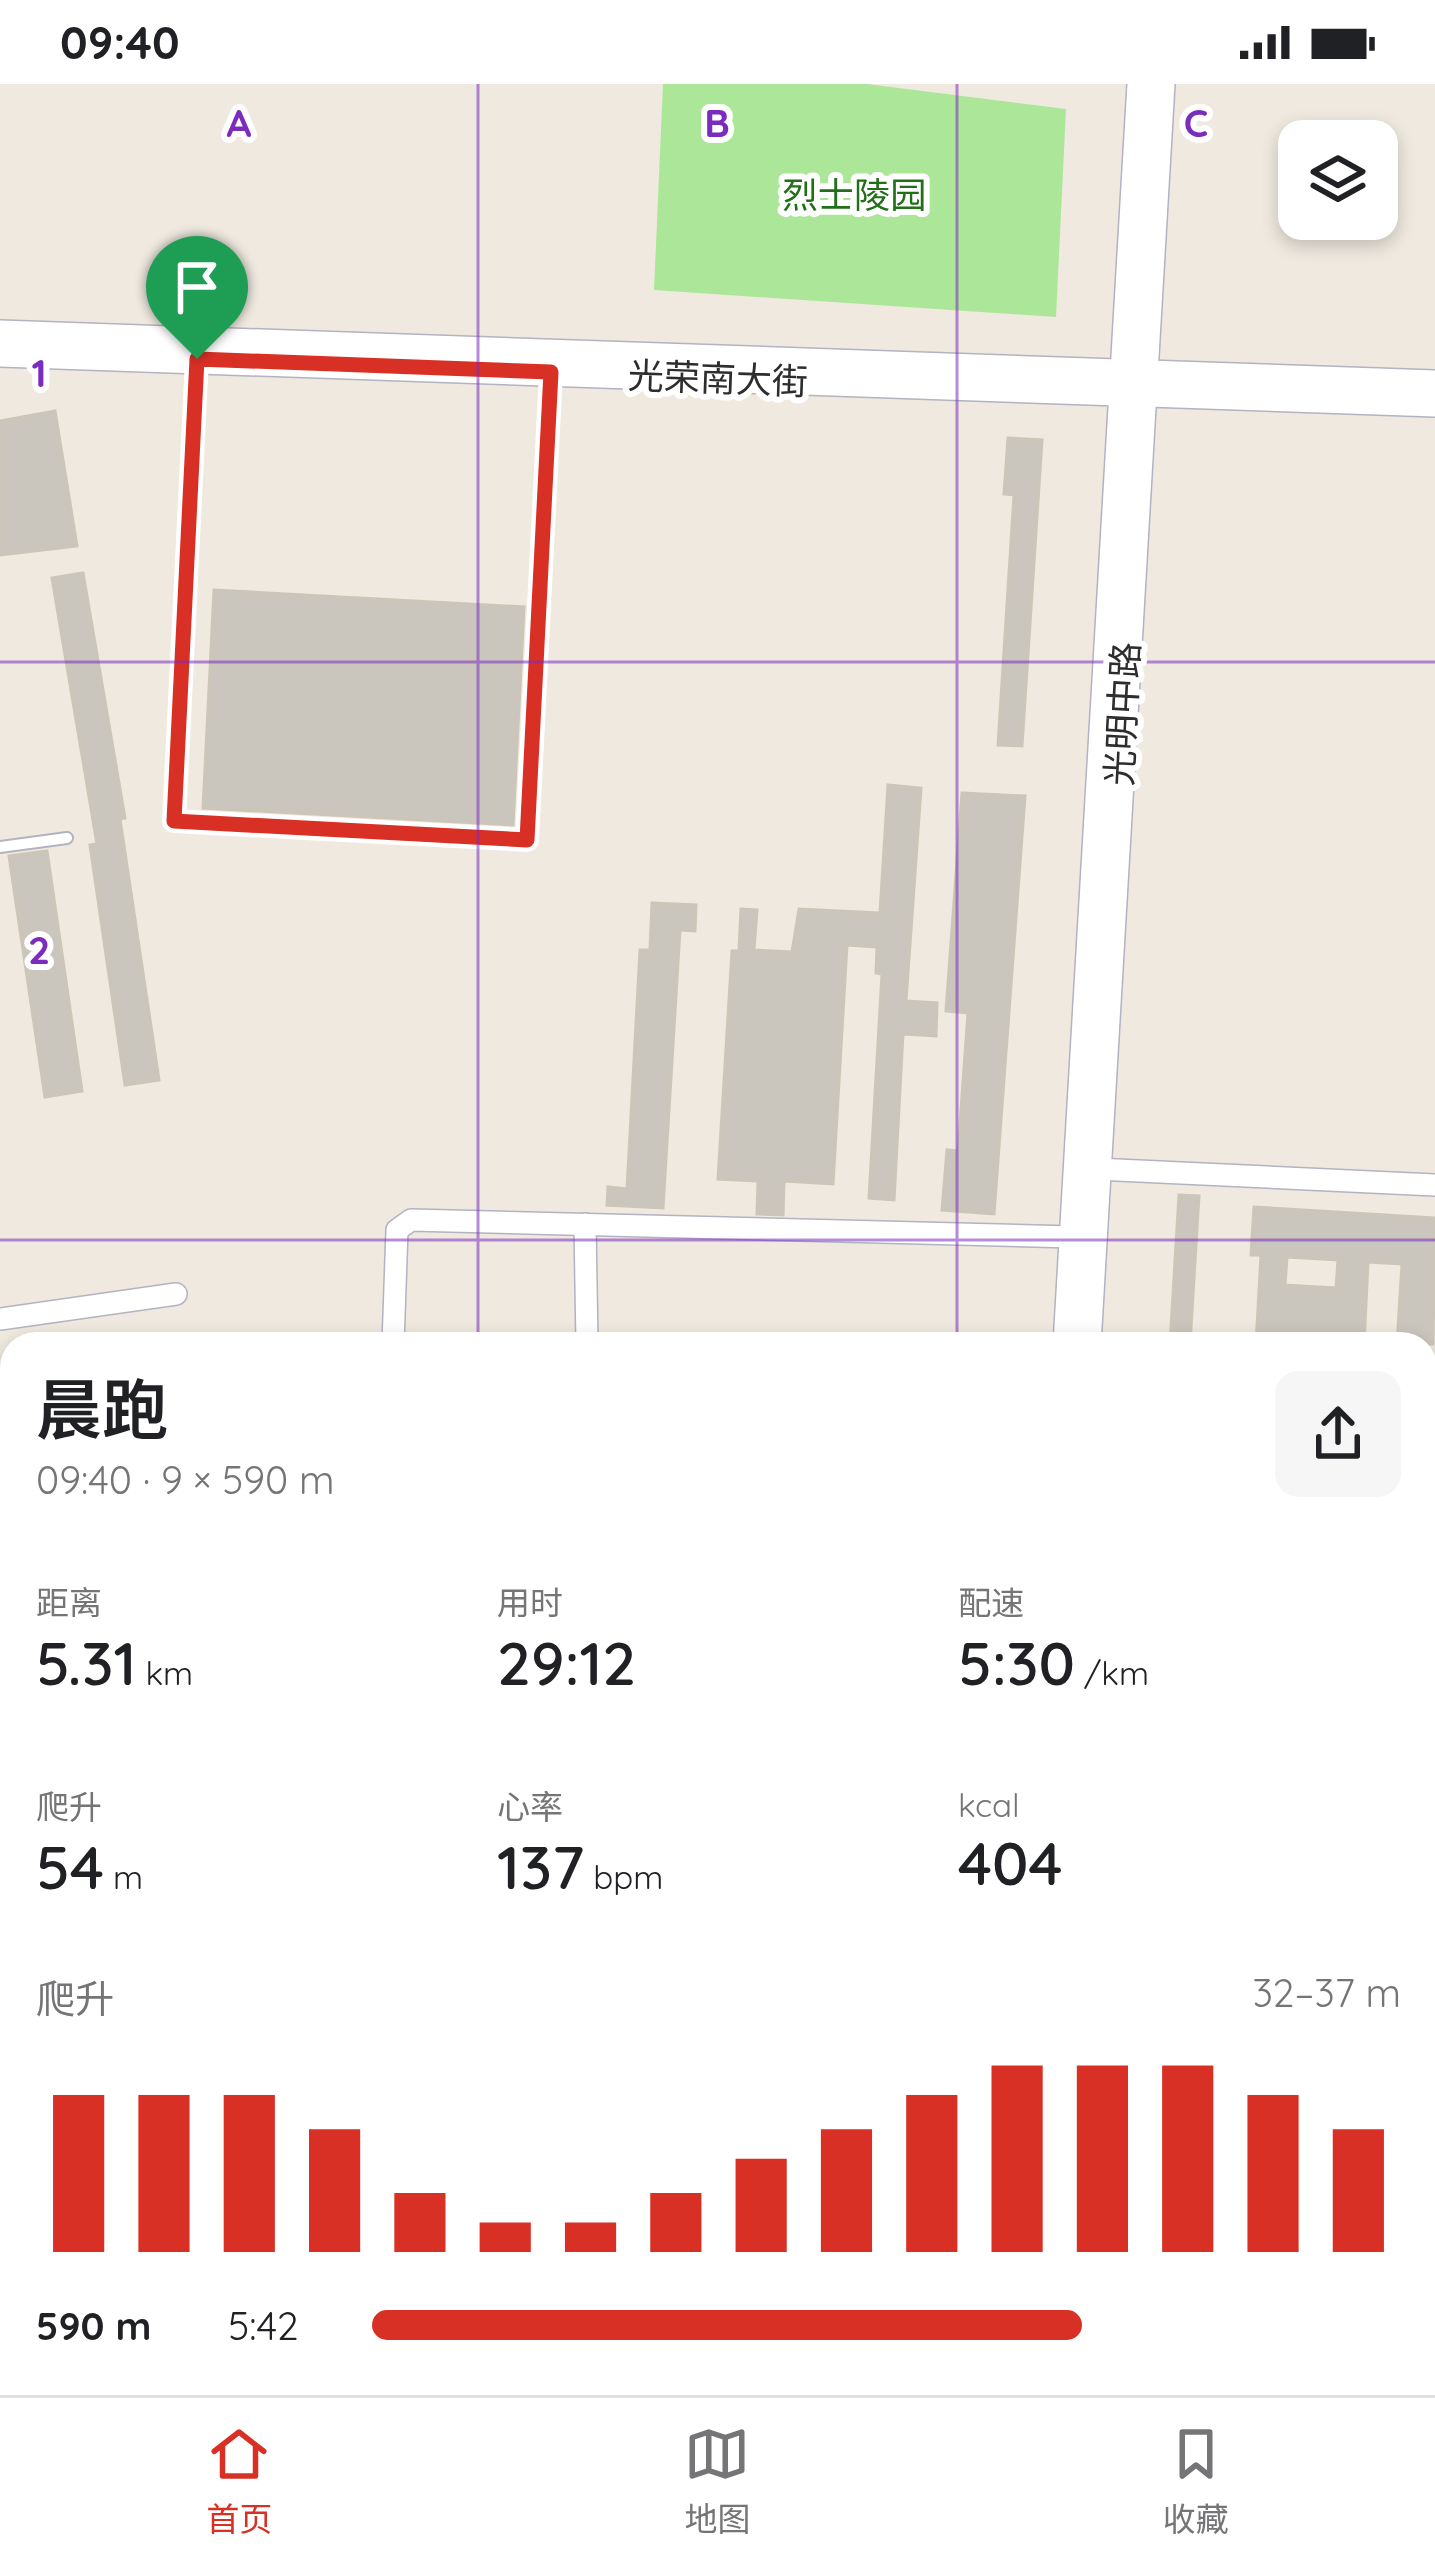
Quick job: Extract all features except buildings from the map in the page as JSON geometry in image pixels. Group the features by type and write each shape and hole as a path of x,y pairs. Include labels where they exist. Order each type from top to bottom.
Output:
{"street":[{"name":"光明中路","path":"1088,1332 1132,382 1141,84"},
{"name":"光明中路","path":"1068,1332 1132,382 1161,84"},
{"name":"光荣南大街","path":"0,334 1132,382 1435,403"},
{"name":"光荣南大街","path":"0,352 551,372 1435,384"},
{"path":"1096,1169 1435,1185"},
{"path":"393,1332 397,1230 404,1222 1073,1237"},
{"path":"585,1225 586,1332"},
{"path":"0,1319 176,1294"}],"lane":[{"path":"197,359 174,821 527,840 551,372"},
{"path":"0,847 68,838"}],"green space":[{"name":"烈士陵园","path":"663,84 867,84 1066,109 1056,317 654,290"}],"route":[{"path":"197,359 551,372 527,840 174,821 197,359"}]}
